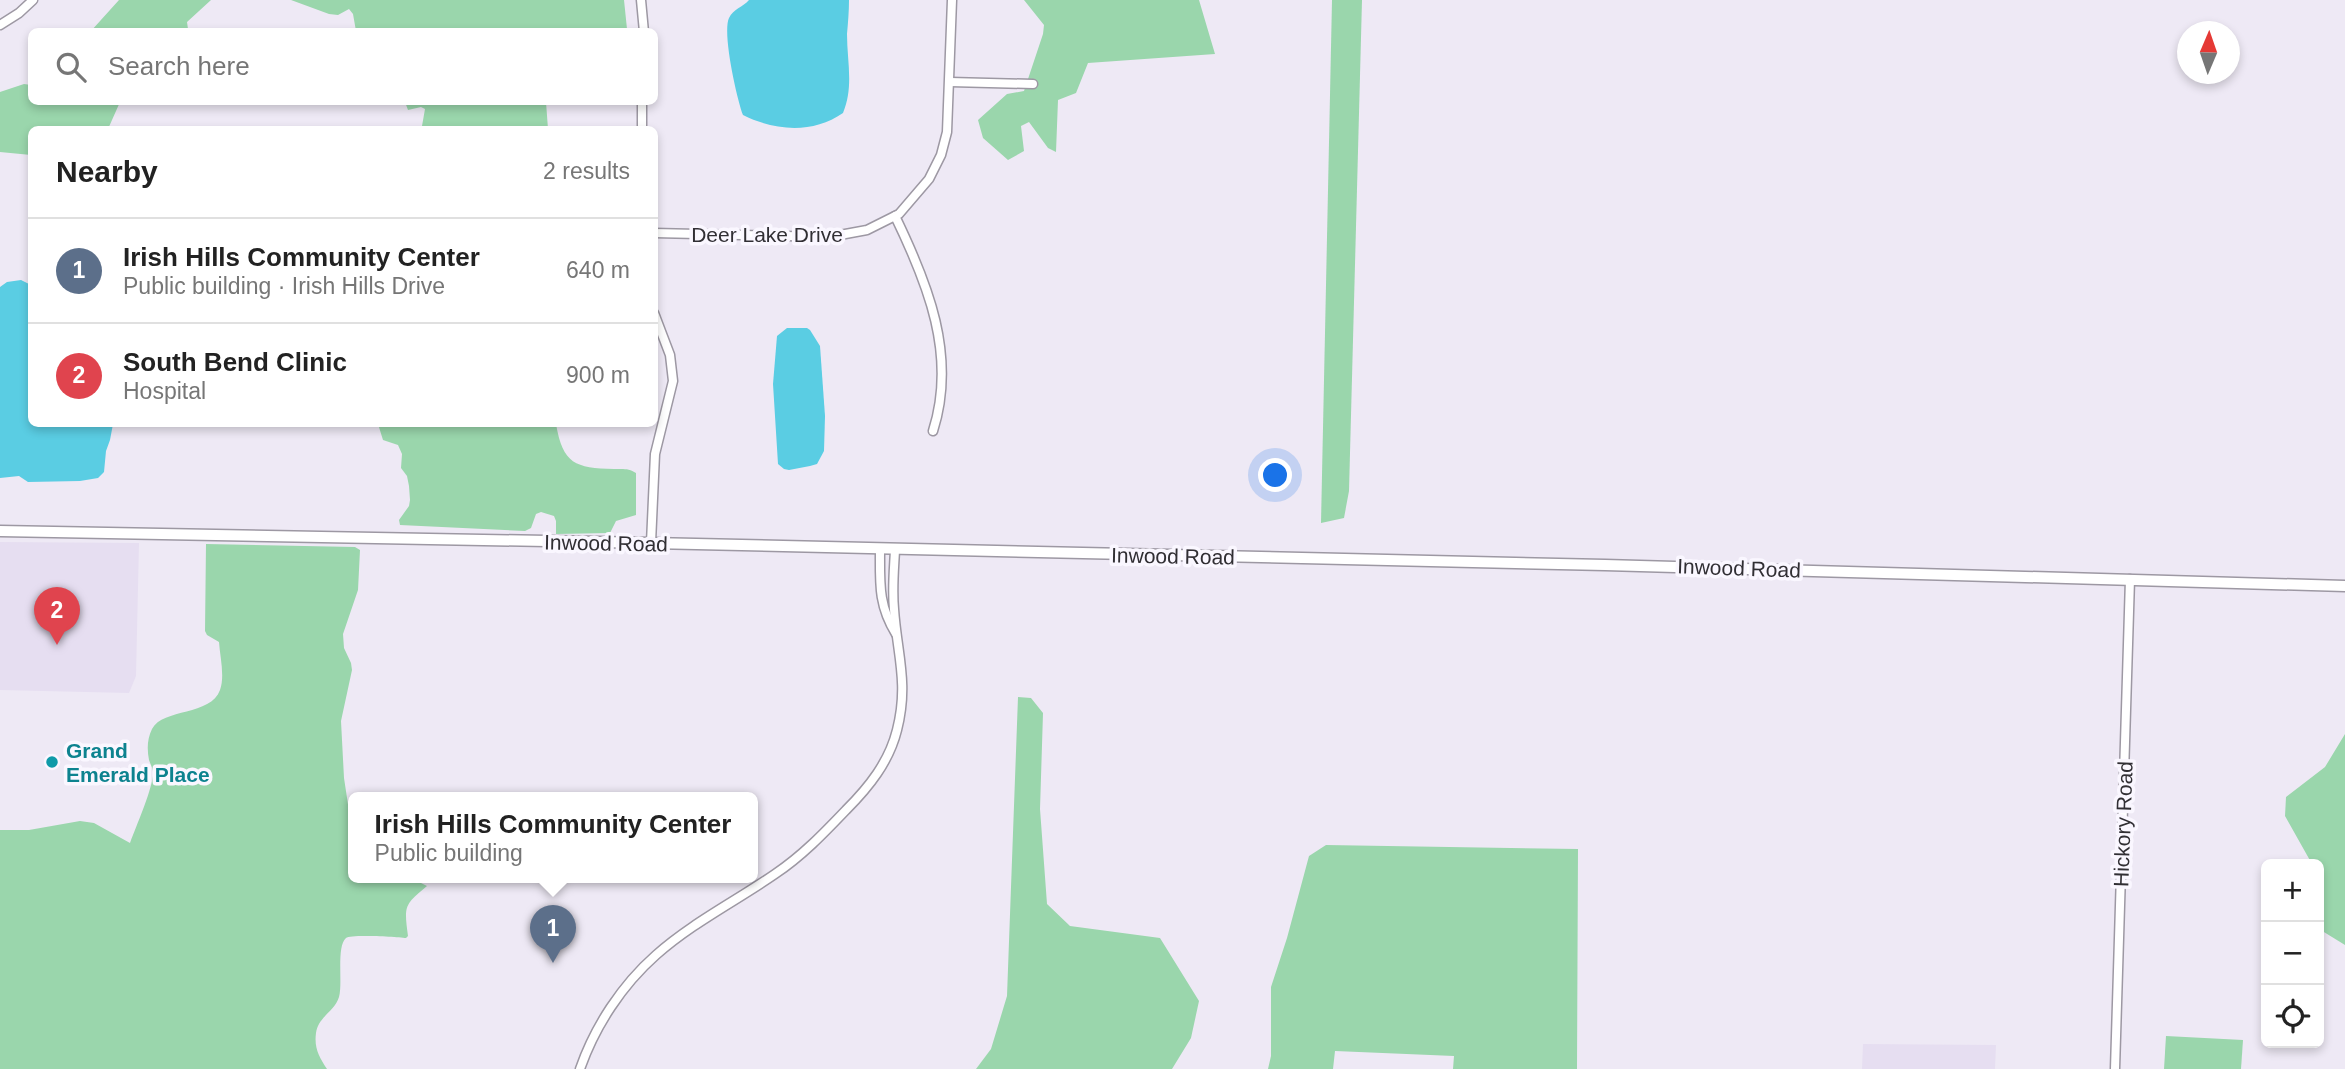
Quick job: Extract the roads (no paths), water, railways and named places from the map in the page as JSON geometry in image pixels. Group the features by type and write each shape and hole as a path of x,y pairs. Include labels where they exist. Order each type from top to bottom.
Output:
{"street":[{"path":"0,25 33,0"},
{"path":"641,0 644,28"},
{"name":"Deer Lake Drive","path":"658,233 830,237 867,230 895,216 921,191 941,155 948,122 952,0"},
{"path":"950,82 1033,84"},
{"path":"642,105 642,126"},
{"path":"895,216 924,278 937,321 941,386 940,410 933,431"},
{"path":"651,543 655,454 673,381 670,355 658,324"},
{"name":"Inwood Road","path":"0,531 1605,565 2345,586"},
{"path":"880,550 881,601 886,618 898,639"},
{"path":"580,1069 604,1017 645,965 682,934 778,872 806,850 872,782 887,758 900,720 904,694 894,608 895,550"},
{"name":"Hickory Road","path":"2115,1069 2130,579"}],"water":[{"path":"749,0 849,0 849,84 843,113 819,124 794,128 768,124 743,115 731,66 727,26 731,15"},
{"path":"21,280 28,284 28,427 112,427 104,472 98,478 28,482 19,476 0,478 0,287 7,282"},
{"path":"787,328 807,328 820,346 825,416 824,451 817,464 789,470 778,464 773,384 777,336"}],"place":[{"name":"South Bend Clinic","path":"57,645"},
{"name":"Grand Emerald Place","path":"52,762"},
{"name":"Irish Hills Community Center","path":"553,963"}]}
